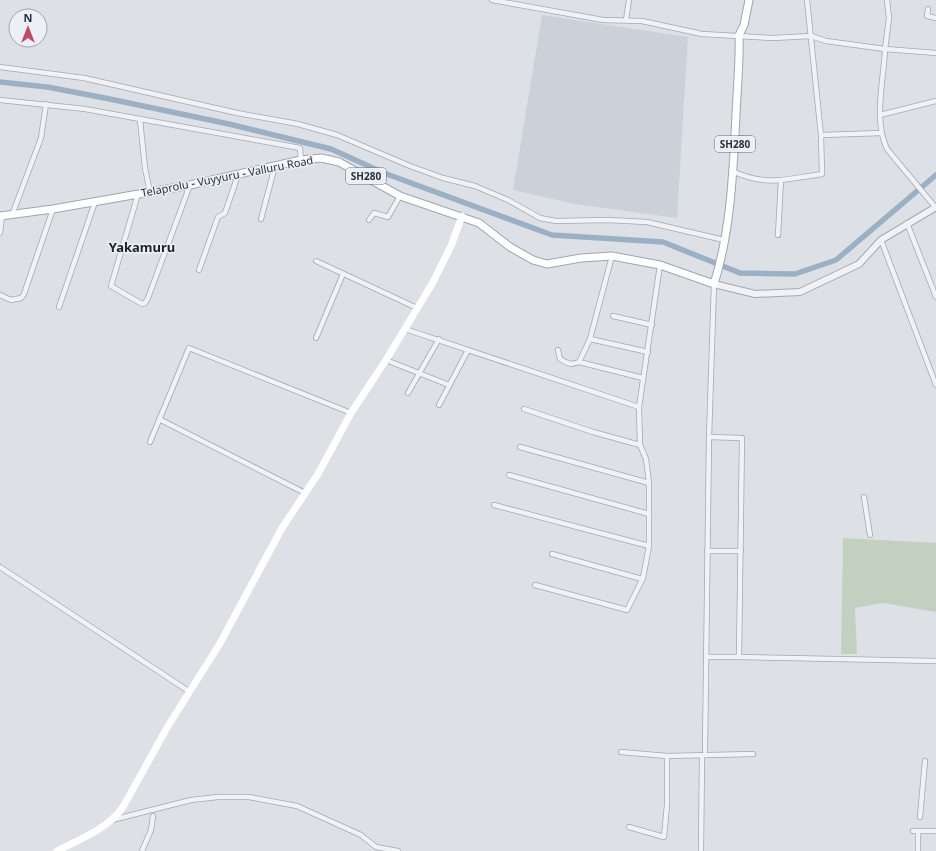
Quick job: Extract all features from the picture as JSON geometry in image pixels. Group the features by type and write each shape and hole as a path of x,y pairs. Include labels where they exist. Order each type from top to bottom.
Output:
{"main road":[{"name":"SH280","path":"714,284 724,240 736,138 739,36 744,26 749,0"},
{"name":"Telaprolu - Vuyyuru - Valluru Road","path":"1,216 53,210 190,185 301,160 321,158 339,162 400,196 479,223 510,247 533,260 547,264 580,258 612,256 660,265 714,284"},
{"path":"60,850 112,820 123,807 168,726 229,628 282,528 318,474 352,413 417,308 441,266 462,216"}],"street":[{"path":"492,0 603,20 642,21 702,34 773,38 811,36 826,41 885,49 936,53"},
{"path":"626,20 629,0"},
{"path":"732,171 755,180 769,182 822,174 821,135 807,0"},
{"path":"701,851 706,656 708,437 714,284 755,294 800,292 859,264 881,240 907,223 936,208 887,149 882,134 880,114 889,18 887,0"},
{"path":"928,9 927,16 936,18"},
{"path":"0,67 84,78 337,135 423,171 475,186 545,219 556,221 607,220 647,222 724,240"},
{"path":"0,100 46,104 300,148 301,160"},
{"path":"880,114 936,101"},
{"path":"12,215 41,138 46,104"},
{"path":"140,120 145,168 150,192"},
{"path":"821,135 882,134"},
{"path":"736,138 752,139"},
{"path":"262,219 275,166"},
{"path":"199,270 218,217 225,213 238,175"},
{"path":"778,235 781,180"},
{"path":"138,194 111,286 142,304 145,303 148,298 190,185"},
{"path":"369,220 374,213 388,217 400,196"},
{"path":"59,307 95,202"},
{"path":"0,294 11,300 21,298 24,294 53,210"},
{"path":"0,233 1,216"},
{"path":"907,223 936,297"},
{"path":"881,240 936,384"},
{"path":"579,362 590,338 612,256"},
{"path":"316,261 417,308"},
{"path":"535,585 627,610 642,579 648,561 649,482 646,459 640,445 639,407 660,265"},
{"path":"316,338 343,274"},
{"path":"613,316 652,325"},
{"path":"404,329 439,339 639,407"},
{"path":"590,338 648,352"},
{"path":"408,393 439,339"},
{"path":"150,442 189,348 352,413"},
{"path":"439,405 468,350"},
{"path":"558,350 560,359 567,364 572,365 579,362 643,378"},
{"path":"386,360 449,385"},
{"path":"524,409 593,432 640,445"},
{"path":"159,419 305,493"},
{"path":"708,437 742,438 739,657"},
{"path":"520,447 649,482"},
{"path":"509,475 649,514"},
{"path":"864,497 870,535"},
{"path":"494,505 649,546"},
{"path":"707,551 741,551"},
{"path":"552,554 642,579"},
{"path":"0,567 190,692"},
{"path":"706,656 936,661"},
{"path":"621,752 667,756 753,754"},
{"path":"629,827 664,837 667,756"},
{"path":"920,817 925,761"},
{"path":"112,820 191,800 218,797 249,797 278,801 297,806 361,835 375,849 398,851"},
{"path":"142,851 158,808"},
{"path":"148,811 154,816"},
{"path":"918,851 916,831 936,832"}],"shaded area":[{"path":"542,15 688,37 677,218 575,204 513,190"}],"green space":[{"path":"843,538 936,543 936,612 883,603 855,608 857,654 841,654"}],"waterway":[{"path":"0,82 47,87 105,98 229,124 331,149 384,173 552,235 663,242 740,273 795,274 836,260 936,175"}],"district":[{"name":"Yakamuru","path":"142,247"}]}
